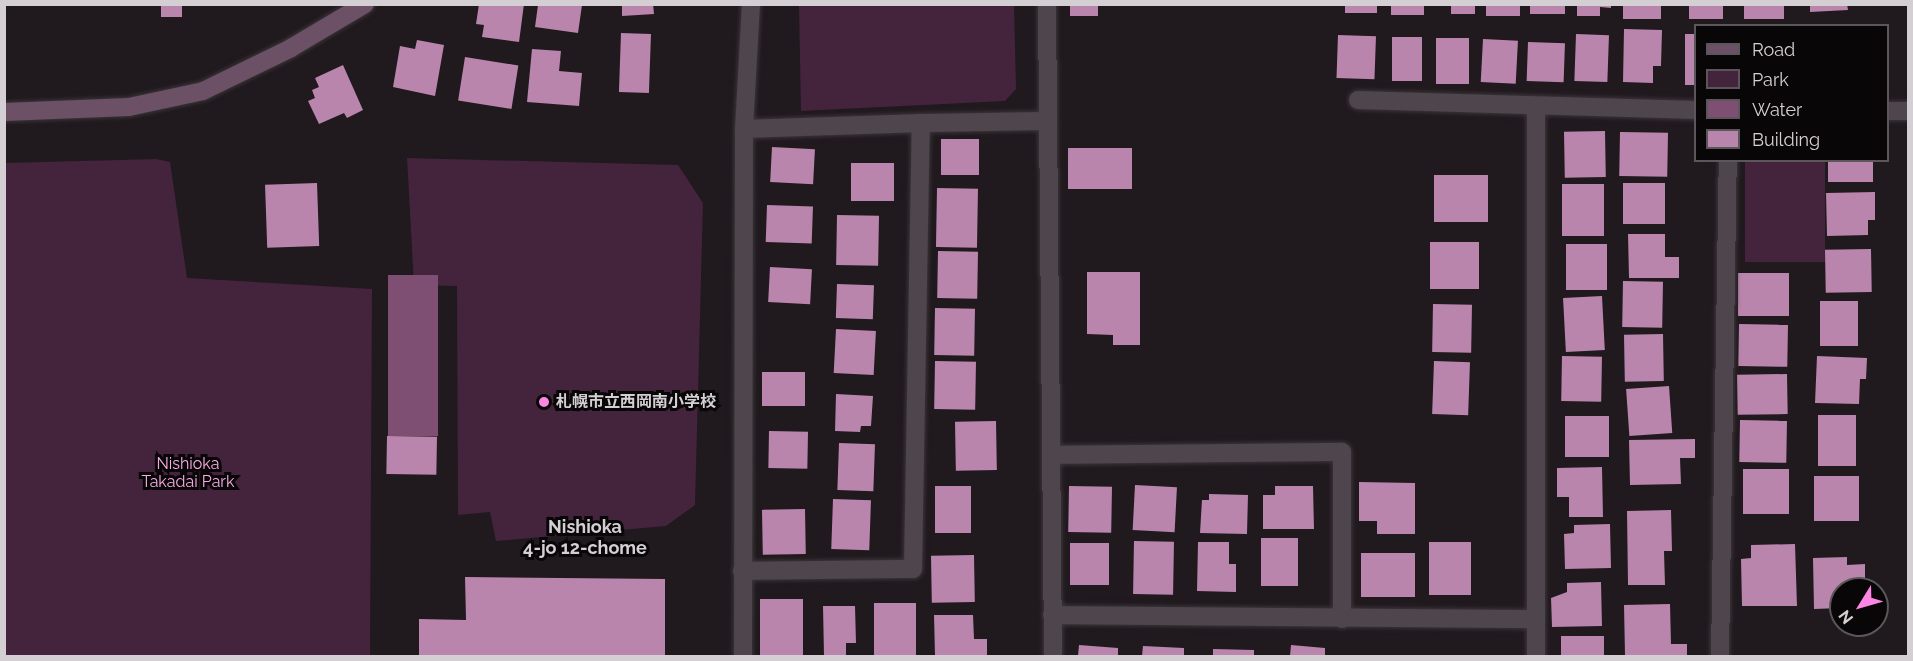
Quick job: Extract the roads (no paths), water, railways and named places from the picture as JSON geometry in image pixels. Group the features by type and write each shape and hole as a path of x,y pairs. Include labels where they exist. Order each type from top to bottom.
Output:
{"street":[{"path":"4,112 129,107 203,91 291,48 365,4"},
{"path":"743,657 744,129 751,4"},
{"path":"1047,4 1053,657"},
{"path":"1358,99 1536,107 1694,110"},
{"path":"1536,107 1536,657"},
{"path":"1889,111 1908,111"},
{"path":"744,129 1048,121"},
{"path":"742,571 913,569 921,123"},
{"path":"1720,657 1728,162"},
{"path":"1051,455 1342,452 1342,619"},
{"path":"1052,615 1536,619"}],"water":[{"path":"388,275 438,275 438,436 388,436"}],"place":[{"name":"札幌市立西岡南小学校","path":"544,402"}],"district":[{"name":"Nishioka 4-jo 12-chome","path":"585,538"}],"park label":[{"name":"Nishioka Takadai Park","path":"188,473"}]}
